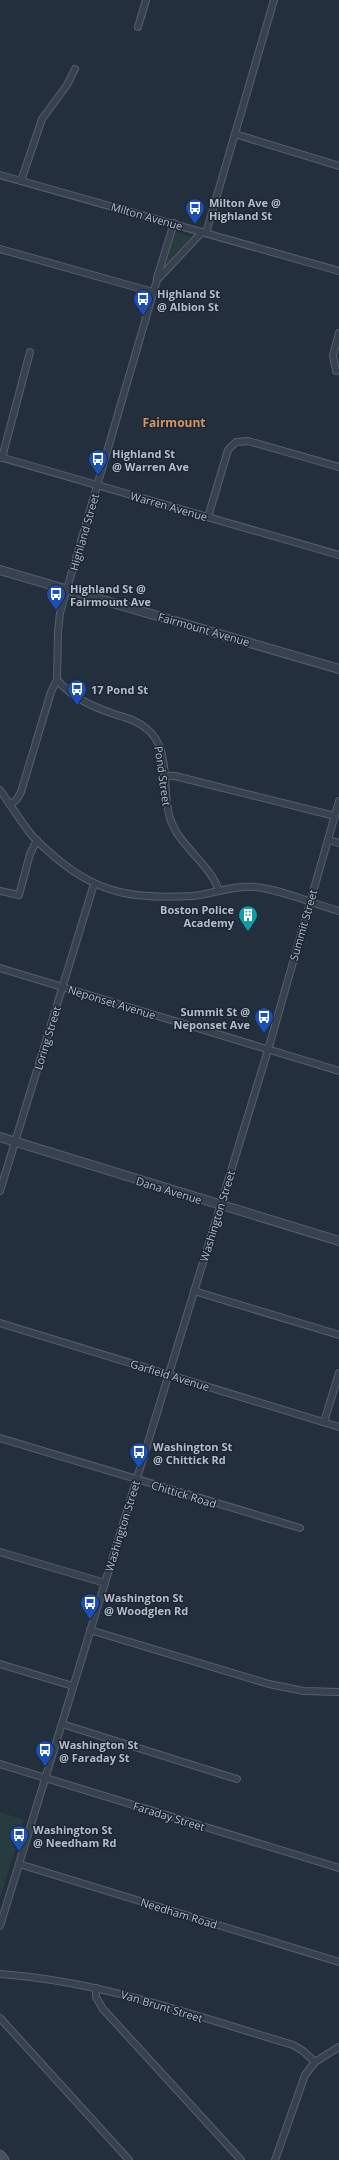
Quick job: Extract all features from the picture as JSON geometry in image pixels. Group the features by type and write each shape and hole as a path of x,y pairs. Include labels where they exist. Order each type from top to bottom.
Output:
{"main road":[{"path":"0,2155 4,2160"}],"street":[{"path":"138,27 146,0"},
{"name":"Highland Street","path":"157,280 204,232 235,134 274,0"},
{"path":"21,180 42,119 67,85 75,69"},
{"path":"235,134 339,166"},
{"name":"Milton Avenue","path":"0,175 174,223 339,271"},
{"name":"Highland Street","path":"10,805 18,799 21,792 51,692 57,680 58,626 67,590 174,223"},
{"path":"0,249 153,292"},
{"path":"336,371 334,355 339,333"},
{"path":"1,458 30,352"},
{"path":"208,517 228,450 236,442 248,441 339,467"},
{"name":"Warren Avenue","path":"1,458 339,555"},
{"name":"Fairmount Avenue","path":"0,570 339,669"},
{"name":"Pond Street","path":"57,680 82,702 133,720 147,728 159,745 167,806 171,822 185,845 214,880 219,891"},
{"path":"164,776 176,776 335,816"},
{"path":"0,790 37,840 69,868 94,884 122,894 147,897 193,896 254,886 339,911"},
{"name":"Summit Street","path":"268,1050 339,801"},
{"path":"0,892 19,895 30,854 37,840"},
{"path":"328,840 339,843"},
{"name":"Loring Street","path":"0,1191 94,884"},
{"name":"Neponset Avenue","path":"0,968 339,1071"},
{"name":"Washington Street","path":"0,1926 268,1050"},
{"name":"Dana Avenue","path":"0,1137 220,1206 339,1241"},
{"path":"194,1291 339,1335"},
{"name":"Garfield Avenue","path":"0,1323 339,1427"},
{"path":"324,1422 339,1373"},
{"name":"Chittick Road","path":"0,1438 300,1528"},
{"path":"0,1552 105,1583"},
{"path":"90,1630 269,1684 304,1691 339,1692"},
{"path":"0,1664 73,1686"},
{"path":"62,1724 237,1779"},
{"name":"Faraday Street","path":"0,1764 339,1868"},
{"name":"Needham Road","path":"19,1864 339,1962"},
{"name":"Van Brunt Street","path":"0,1974 46,1978 121,1993 293,2046 303,2051 315,2062"},
{"path":"96,1988 96,1996 103,2009 240,2160"},
{"path":"0,2018 129,2160"},
{"path":"275,2160 307,2071 315,2062 339,2047"}],"green space":[{"path":"176,232 191,237 166,264"},
{"path":"0,1812 24,1820 0,1899"}],"place":[{"name":"Milton Ave @ Highland St","path":"195,225"},
{"name":"Highland St @ Albion St","path":"143,316"},
{"name":"Highland St @ Warren Ave","path":"98,476"},
{"name":"Highland St @ Fairmount Ave","path":"56,611"},
{"name":"17 Pond St","path":"77,706"},
{"name":"Boston Police Academy","path":"248,932"},
{"name":"Summit St @ Neponset Ave","path":"264,1034"},
{"name":"Washington St @ Chittick Rd","path":"139,1469"},
{"name":"Washington St @ Woodglen Rd","path":"90,1620"},
{"name":"Washington St @ Faraday St","path":"45,1767"},
{"name":"Washington St @ Needham Rd","path":"19,1852"}],"district":[{"name":"Fairmount","path":"174,422"}]}
